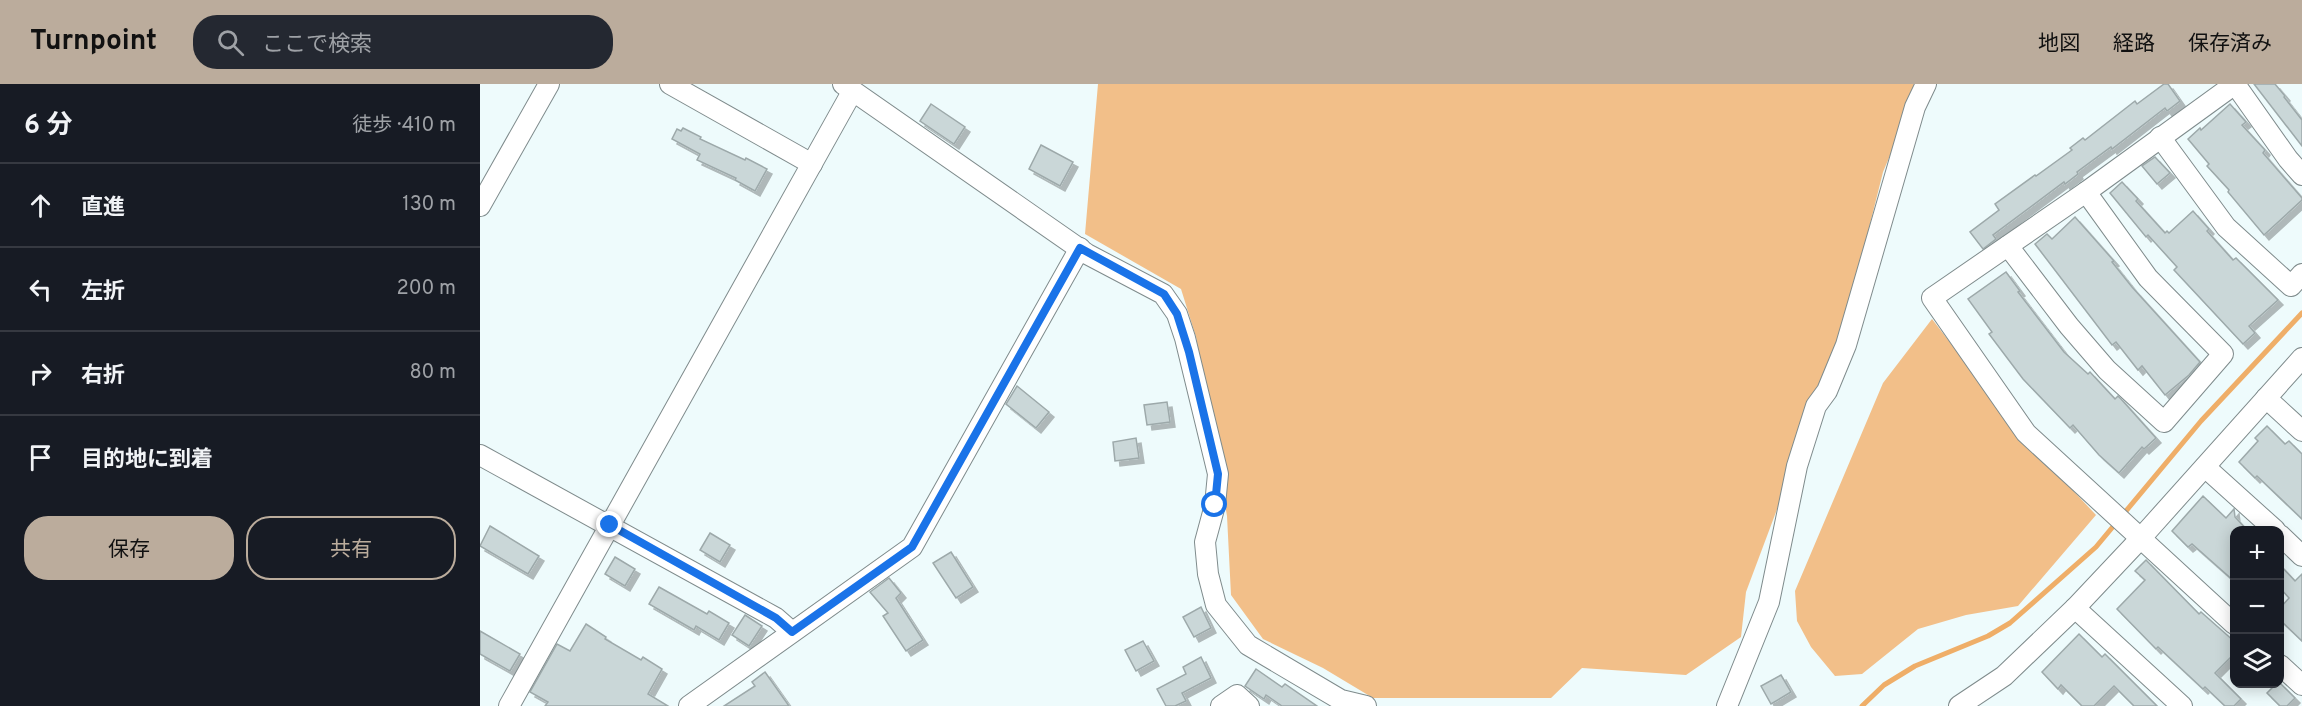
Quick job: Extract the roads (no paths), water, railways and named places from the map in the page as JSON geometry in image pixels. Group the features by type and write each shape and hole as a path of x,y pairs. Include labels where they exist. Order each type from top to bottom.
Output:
{"street":[{"path":"480,206 549,84"},
{"path":"670,84 812,164"},
{"path":"1727,706 1768,602 1797,466 1816,406 1827,391 1845,345 1915,107 1926,84"},
{"path":"2230,620 2026,434 1932,298 2086,192 2235,84 2302,175"},
{"path":"509,706 812,164 848,88 1080,248 1164,294 1177,314 1189,352 1218,474 1215,505 1205,542 1208,574 1216,605 1248,645 1341,700 1366,706"},
{"path":"2160,137 2226,227 2291,286 2302,274"},
{"path":"2008,246 2069,326 2107,370 2164,422 2223,354 2148,278 2086,192"},
{"path":"689,706 912,547 1080,248"},
{"path":"1959,706 2004,676 2075,608 2302,358"},
{"path":"2266,398 2302,430"},
{"path":"480,455 776,618 792,632"},
{"path":"2205,467 2270,526"},
{"path":"2284,539 2302,556"},
{"path":"2075,608 2182,706"},
{"path":"2284,669 2302,685"},
{"path":"1221,706 1237,695 1249,706"}],"waterway":[{"path":"1862,706 1884,685 1915,666 1988,636 2010,623 2096,547 2201,421 2302,313"}]}
